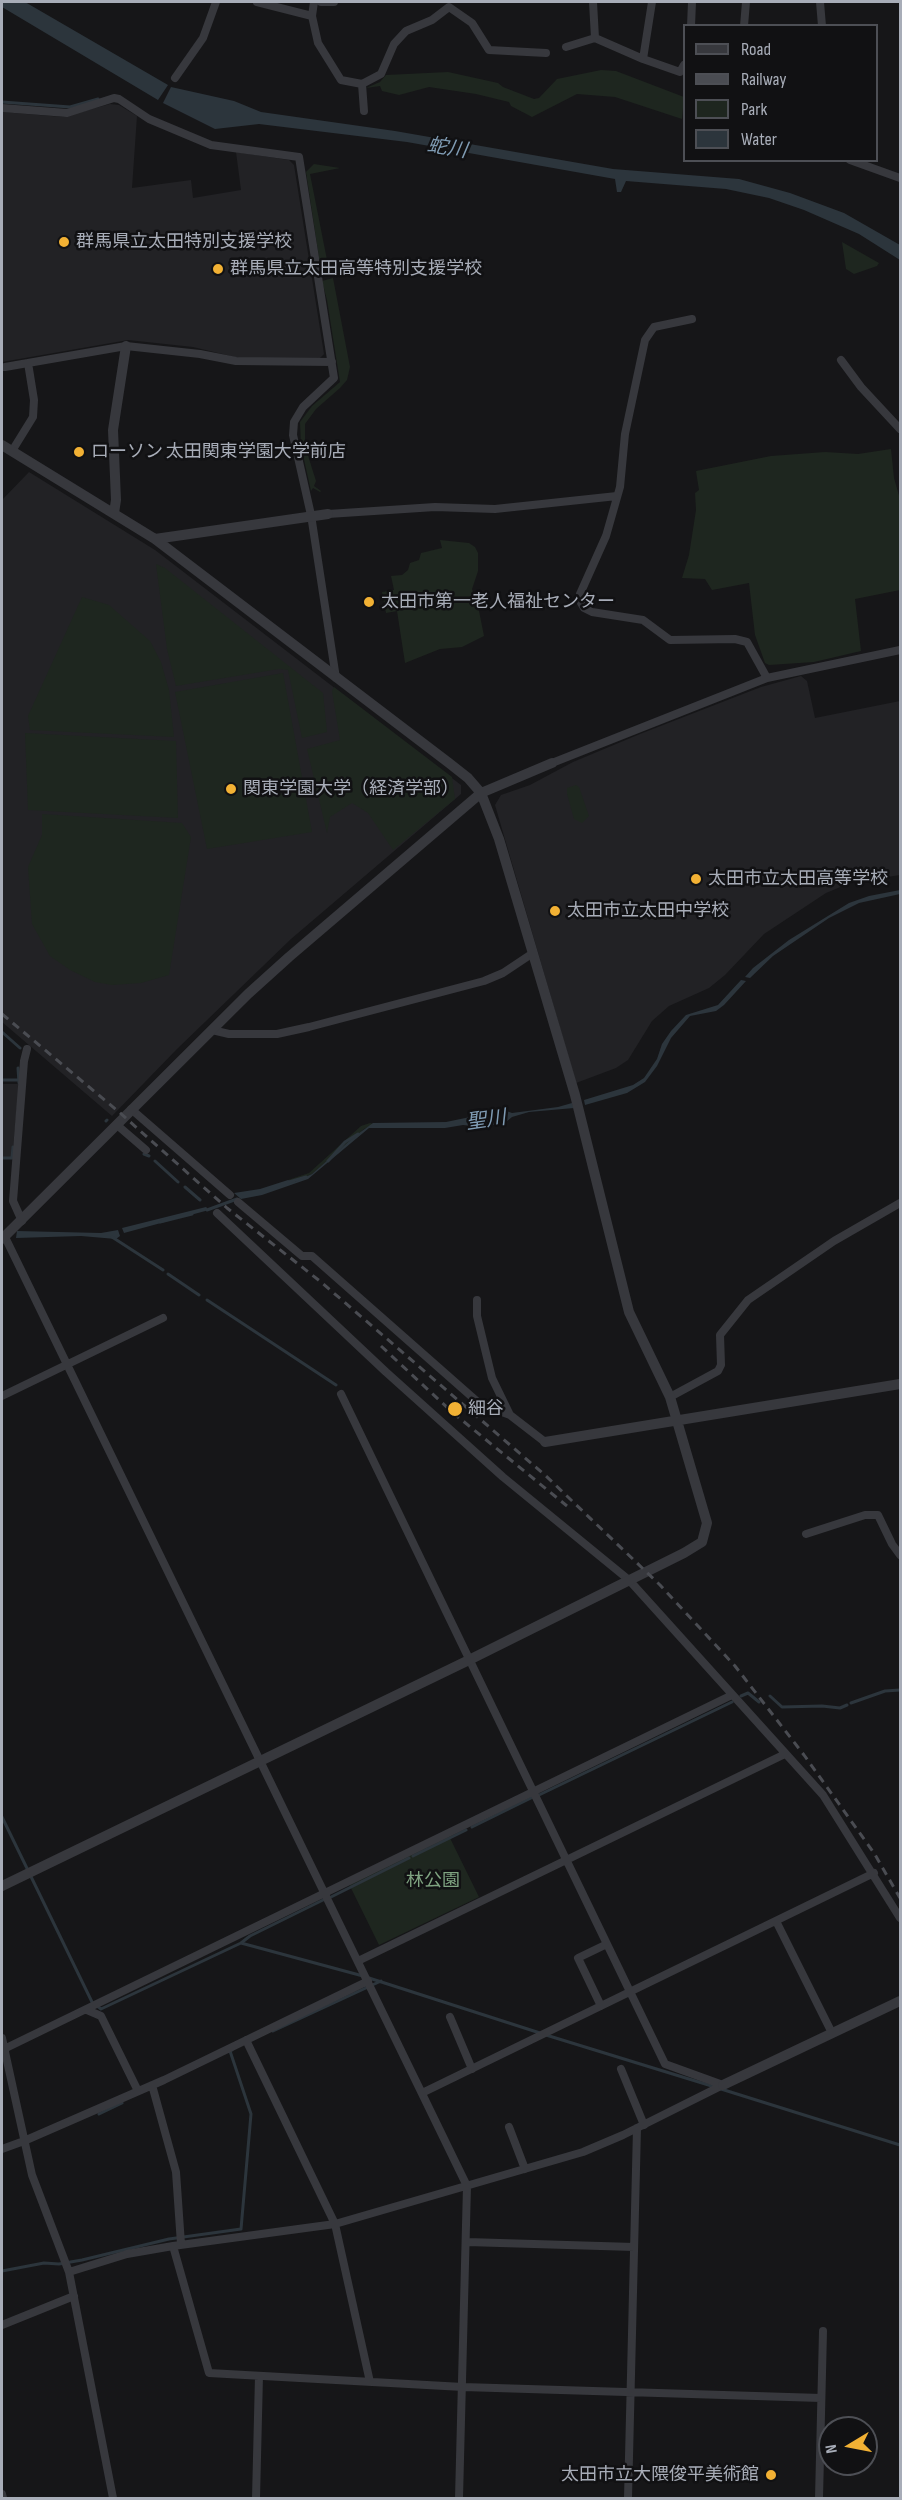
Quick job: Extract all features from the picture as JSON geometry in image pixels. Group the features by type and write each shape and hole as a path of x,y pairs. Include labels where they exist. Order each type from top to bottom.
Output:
{"street":[{"path":"175,78 192,57 203,38 216,2"},
{"path":"257,2 312,16"},
{"path":"314,2 312,16 318,43 341,80 362,84 381,74 394,44 406,31 432,20 452,4 472,23 489,50 546,53"},
{"path":"321,2 334,2"},
{"path":"593,2 595,39"},
{"path":"643,59 652,2"},
{"path":"691,24 692,2"},
{"path":"744,24 746,2"},
{"path":"820,2 822,24"},
{"path":"566,47 595,39 680,72 683,67"},
{"path":"362,84 364,111"},
{"path":"2,108 67,112 114,98 149,119 211,145 299,157 334,378 303,407 294,422 293,435 311,515 336,678"},
{"path":"856,162 900,178"},
{"path":"692,319 681,319 654,327 645,340 625,434 620,487 606,536 580,594 581,603 584,608 592,612 643,620 670,640 735,639 747,642 767,678"},
{"path":"5,367 126,346 200,354 236,361 332,362"},
{"path":"114,513 116,500 113,430 126,346"},
{"path":"842,360 861,387 900,429"},
{"path":"12,451 33,417 34,400 28,363"},
{"path":"2,445 155,539 449,763 472,782 481,793 499,839 575,1095 629,1312 670,1397 707,1523 702,1542 629,1580 2,1886"},
{"path":"155,539 311,515 435,507 495,509 617,496"},
{"path":"459,2499 467,2186 68,1363 3,1238 131,1109 288,957 481,793 767,678 900,650"},
{"path":"212,1030 229,1034 277,1034 309,1027 484,981 503,973 533,952"},
{"path":"22,1221 13,1201 24,1061 27,1049"},
{"path":"131,1109 230,1195"},
{"path":"117,1125 146,1149"},
{"path":"238,1202 302,1256 312,1256 480,1404 510,1415 545,1442 900,1384"},
{"path":"670,1397 718,1371 721,1365 720,1335 748,1300 834,1241 900,1203"},
{"path":"217,1213 386,1372 503,1477 629,1580 823,1795 874,1873 900,1918"},
{"path":"477,1300 477,1316 492,1378 510,1415"},
{"path":"2,1396 163,1318"},
{"path":"341,1394 665,2064 723,2085"},
{"path":"806,1534 865,1515 878,1515 900,1555"},
{"path":"4,2049 732,1695"},
{"path":"358,1961 785,1754"},
{"path":"422,2093 874,1873"},
{"path":"776,1922 832,2033"},
{"path":"601,2006 578,1958 607,1944"},
{"path":"2,2149 152,2085 368,1982"},
{"path":"69,2272 127,2254 335,2224 583,2152 900,2001"},
{"path":"87,2010 101,2016 138,2091"},
{"path":"450,2017 472,2069"},
{"path":"2,2038 32,2175 69,2272 113,2499"},
{"path":"246,2040 335,2224 370,2382"},
{"path":"621,2069 641,2126 634,2247 628,2499"},
{"path":"152,2085 176,2172 177,2245 208,2373 462,2387 821,2398"},
{"path":"509,2127 525,2169"},
{"path":"467,2242 634,2247"},
{"path":"2,2325 74,2296"},
{"path":"819,2499 823,2331"},
{"path":"256,2499 259,2376"}],"shaded area":[{"path":"110,104 119,105 137,116 132,188 191,180 193,198 241,190 236,152 289,160 294,165 324,354 320,358 239,358 193,347 128,340 2,362 2,112 63,117"},
{"name":"関東学園大学（経済学部）","path":"29,472 155,550 461,785 461,794 291,939 177,1049 112,1116 2,1022 2,500"},
{"name":"太田市立太田高等学校","path":"801,676 807,681 815,718 900,701 900,875 850,883 826,893 764,934 725,975 709,988 669,1006 652,1021 628,1060 616,1068 576,1083 495,805 501,795 530,785 573,762 761,687"},
{"path":"2,1084 18,1084 19,1087 12,1158 2,1158"}],"green space":[{"path":"601,70 616,71 683,97 682,119 615,97 577,94 532,117 511,106 509,102 476,94 429,87 399,95 382,91 380,86 366,88 380,82 386,75 448,72 498,83 534,99 539,98 557,79"},
{"path":"314,164 340,168 310,174 328,265 331,265 331,269 321,271 306,172"},
{"path":"842,242 879,263 877,266 854,274 846,269"},
{"path":"333,278 350,367 347,380 316,409 305,424 305,446 316,481 314,486 320,492 313,488 311,491 301,446 300,422 312,406 340,382 322,281"},
{"path":"891,449 894,478 900,499 900,590 855,599 861,651 814,662 769,665 765,663 755,635 749,583 712,590 705,579 682,578 689,555 696,510 695,493 699,490 696,471 771,456 825,452 858,454"},
{"path":"440,540 469,543 478,553 478,571 472,589 484,636 462,647 440,649 405,663 397,611 386,613 382,592 394,590 391,576 402,575 408,570 410,563 419,560 421,553 442,548"},
{"path":"156,564 165,568 323,693 327,732 302,738 288,670 279,669 176,686 167,649"},
{"path":"82,597 109,605 150,641 161,662 169,690 174,737 30,730 28,716"},
{"path":"283,673 312,832 207,849 175,692"},
{"path":"334,687 452,777 455,799 393,850 368,813 352,803 330,817 327,833 307,749 340,740 332,691"},
{"path":"25,733 176,741 178,818 28,810"},
{"path":"576,785 579,787 589,816 582,823 574,819 567,794 567,788"},
{"path":"42,814 182,823 191,837 169,975 141,983 112,985 95,982 70,970 50,956 32,924 28,867 42,835"},
{"path":"374,1124 364,1129 312,1174 294,1182 288,1180 309,1173 361,1126"},
{"name":"林公園","path":"449,1836 479,1897 379,1945 349,1884"}],"water":[{"path":"2,2 25,2 168,85 158,100 2,7"},
{"name":"蛇川","path":"171,87 234,101 261,112 395,131 613,169 739,179 790,193 844,213 900,245 900,260 859,234 804,210 769,198 726,189 626,181 621,192 617,192 615,179 407,142 259,124 215,129 163,103"},
{"path":"900,890 900,894 859,903 829,918 773,956 750,978 745,977 789,940 849,903 869,896"},
{"path":"741,980 746,981 716,1011 690,1016 671,1038 657,1066 645,1082 627,1093 585,1105 584,1100 633,1085 644,1078 657,1059 662,1044 686,1015 718,1005"},
{"path":"572,1103 574,1108 529,1112 512,1117 506,1122 485,1127 463,1125 445,1128 369,1128 308,1179 262,1195 241,1199 234,1193 260,1189 288,1180 294,1182 312,1174 373,1123 446,1122 504,1110 512,1113"},
{"path":"206,1207 209,1210 124,1233 122,1228"},
{"path":"118,1230 120,1236 116,1239 81,1236 16,1238 17,1231 101,1233"}],"waterway":[{"path":"2,102 70,107 98,99"},
{"path":"2,1032 20,1048"},
{"path":"18,1068 19,1083"},
{"path":"2,1080 18,1080"},
{"name":"聖川","path":"328,1161 345,1142 358,1134"},
{"path":"2,1158 12,1158 13,1147"},
{"path":"144,1154 149,1156"},
{"path":"155,1161 178,1182"},
{"name":"聖川","path":"289,1182 306,1177"},
{"path":"185,1187 200,1200"},
{"name":"聖川","path":"207,1210 237,1199"},
{"name":"聖川","path":"160,1222 192,1214"},
{"path":"112,1237 163,1270"},
{"path":"168,1274 199,1295"},
{"path":"207,1300 336,1385"},
{"path":"851,1703 885,1691 900,1690"},
{"path":"741,1696 748,1693 759,1702"},
{"path":"770,1696 782,1707 840,1708 847,1705"},
{"path":"539,1795 732,1702"},
{"path":"472,1827 533,1797"},
{"path":"2,1817 92,2002 101,2009 241,1943 363,1976"},
{"path":"413,1856 466,1830"},
{"path":"331,1897 409,1858"},
{"path":"241,1943 250,1936 323,1900"},
{"path":"369,1978 540,2033"},
{"path":"273,2031 381,1981"},
{"path":"546,2035 715,2087"},
{"path":"2,2271 44,2263 59,2264 82,2260 169,2239 241,2229 251,2114 230,2051 232,2050"},
{"path":"721,2089 900,2145"},
{"path":"99,2114 122,2103"}],"railway":[{"path":"2,1014 119,1112 227,1208 321,1282 546,1476 660,1585 735,1666 804,1755 874,1853 900,1898"},
{"path":"381,1346 452,1412 567,1506"}],"place":[{"name":"群馬県立太田特別支援学校","path":"64,242"},
{"name":"群馬県立太田高等特別支援学校","path":"218,269"},
{"name":"ローソン 太田関東学園大学前店","path":"79,452"},
{"name":"太田市第一老人福祉センター","path":"369,602"},
{"name":"関東学園大学（経済学部）","path":"231,789"},
{"name":"太田市立太田高等学校","path":"696,879"},
{"name":"太田市立太田中学校","path":"555,911"},
{"name":"細谷","path":"455,1409"},
{"name":"太田市立大隈俊平美術館","path":"771,2475"}]}
